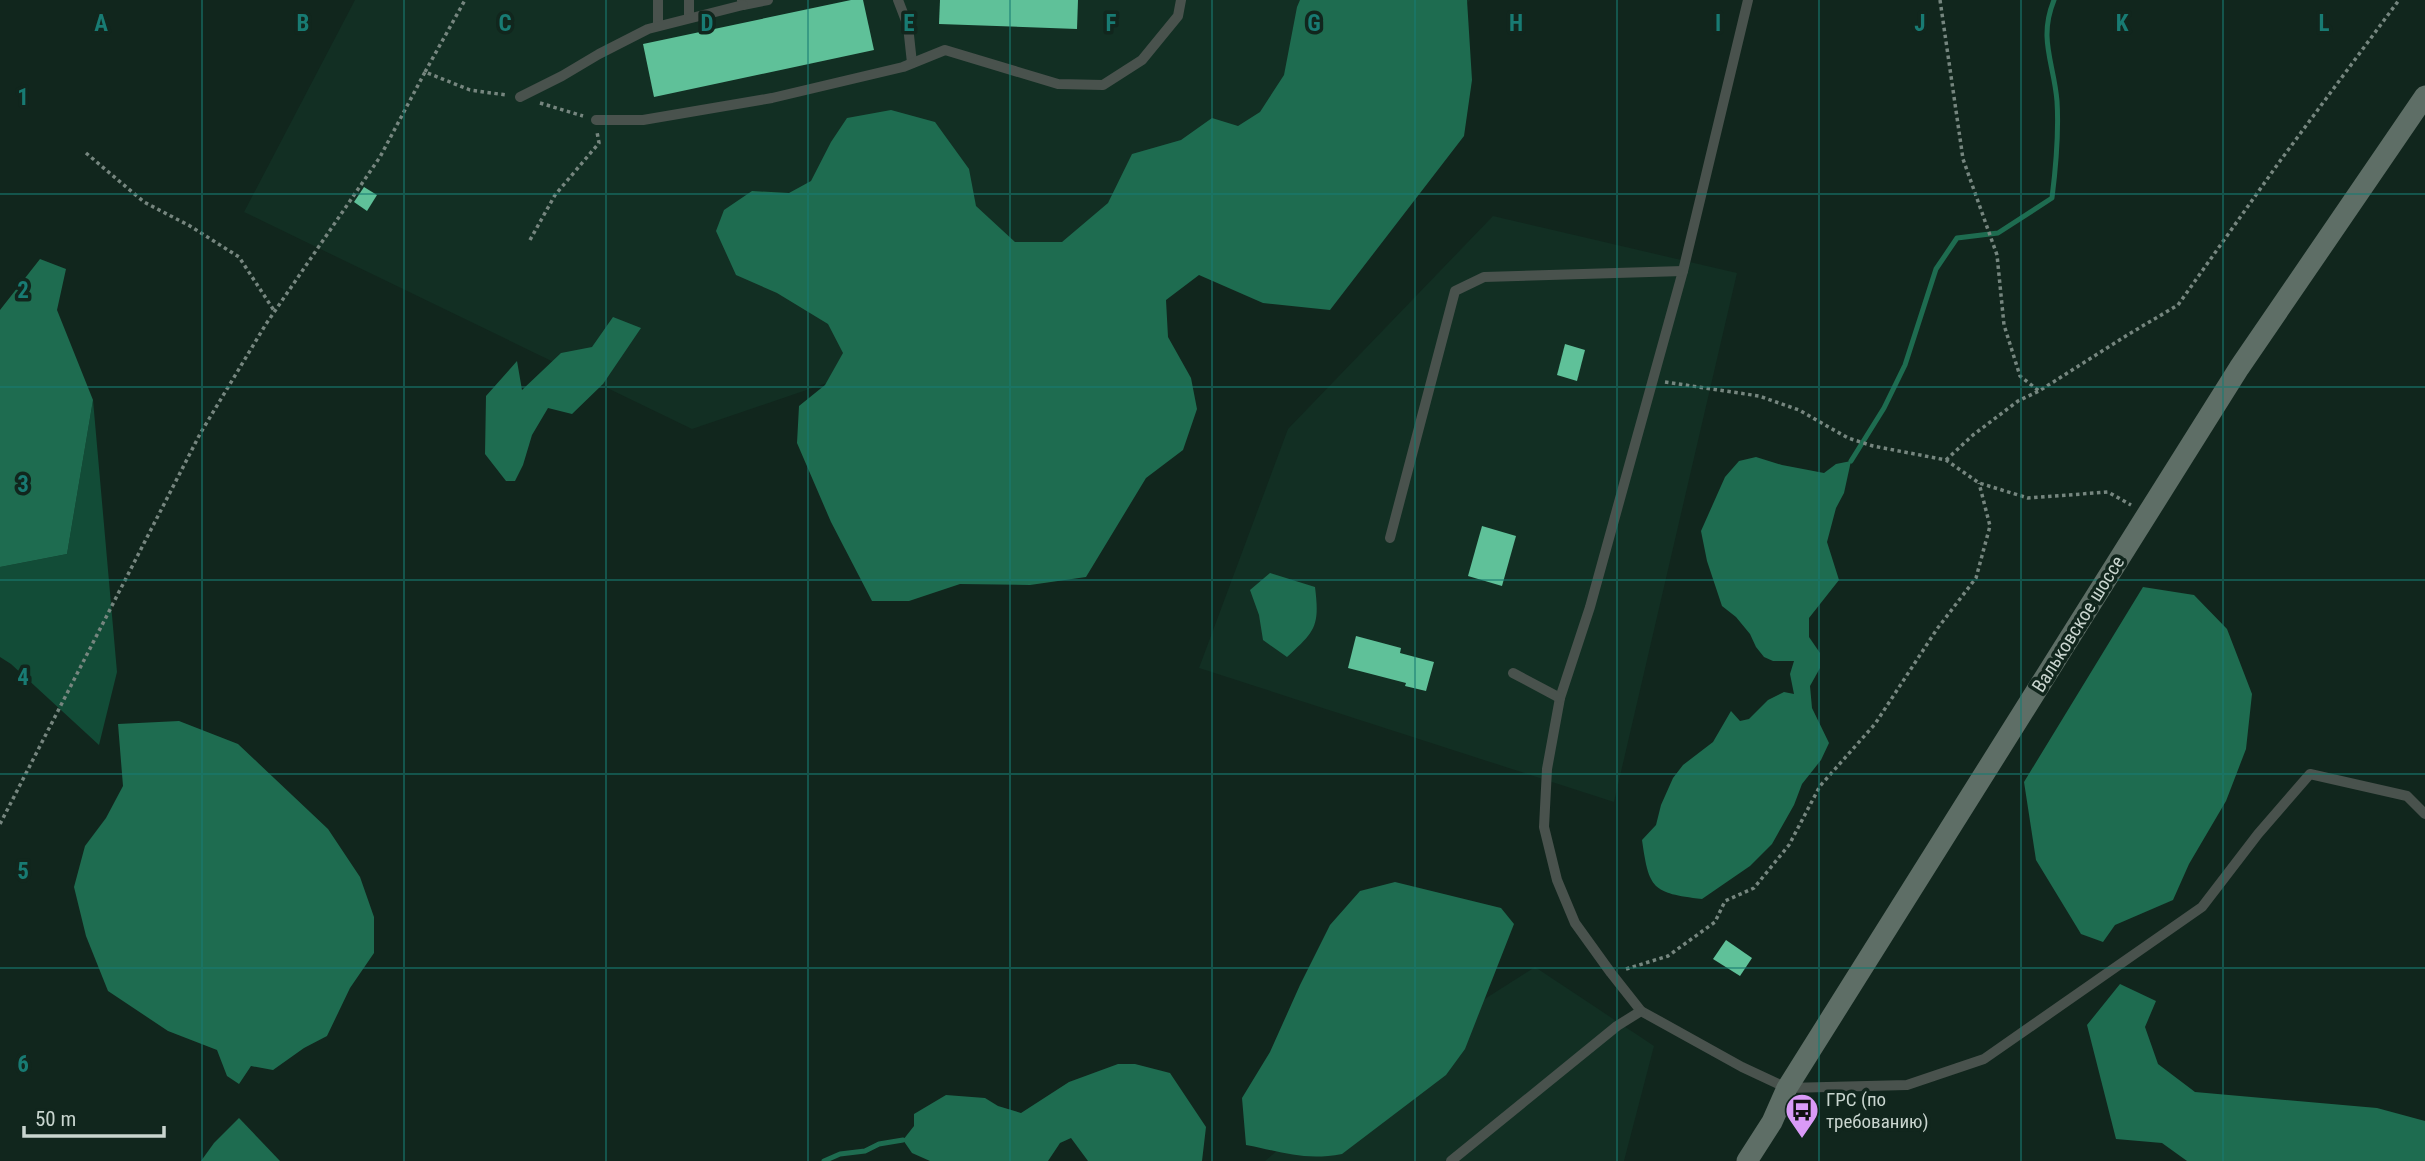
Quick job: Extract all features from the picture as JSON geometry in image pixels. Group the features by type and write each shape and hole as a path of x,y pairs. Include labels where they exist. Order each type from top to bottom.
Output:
{"main road":[{"name":"Вальковское шоссе","path":"1747,1161 1772,1122 1787,1088 2239,368 2425,96"}],"lane":[{"path":"658,0 658,26"},
{"path":"689,18 690,0"},
{"path":"520,97 623,41 658,26 743,2 768,0"},
{"path":"898,0 908,26 912,63"},
{"path":"596,120 643,120 772,98 912,63 945,50 1058,84 1102,85 1142,60 1178,16 1181,0"},
{"path":"1748,0 1683,271 1590,607 1560,698 1547,769 1544,827 1557,880 1575,923 1641,1011 1742,1067 1787,1088 1907,1084 1984,1059 2202,906 2258,834 2310,774 2407,796 2425,814"},
{"path":"1390,538 1455,291 1484,277 1683,271"},
{"path":"1513,673 1560,698"},
{"path":"1451,1161 1617,1026 1641,1011"}],"path":[{"path":"0,824 200,433 275,312 380,157 465,0"},
{"path":"1940,0 1963,159 1997,255 2004,325 2020,376 2039,391"},
{"path":"1946,460 1973,435 2018,401 2179,306 2280,161 2399,0"},
{"path":"425,72 470,90 520,97 596,120 598,143 555,195 530,240"},
{"path":"86,153 144,202 190,226 239,257 275,312"},
{"path":"1652,380 1759,396 1799,410 1848,438 1873,446 1946,460 1979,482 2028,498 2108,492 2147,514"},
{"path":"1611,973 1668,956 1715,922 1724,901 1754,888 1789,845 1820,786 1875,724 1937,629 1976,578 1990,526 1979,482"}],"shaded area":[{"path":"355,0 1470,0 1421,49 1255,237 692,429 244,212"},
{"path":"1300,0 1467,0 1472,80 1464,136 1330,310 1263,303 1199,275 1166,300 1168,337 1191,378 1197,409 1183,450 1146,478 1086,577 1030,585 960,584 909,601 872,601 831,522 797,443 799,406 825,385 843,353 828,324 777,293 736,275 716,231 724,210 752,191 789,193 811,181 847,118 891,110 935,122 969,169 976,206 1015,242 1062,242 1108,203 1132,154 1181,140 1212,118 1238,126 1260,112 1284,75"},
{"path":"1493,216 1737,273 1614,802 1199,668 1288,429"},
{"path":"40,259 66,269 57,310 93,400 67,554 0,567 0,310"},
{"path":"613,317 641,328 603,384 572,414 548,408 532,435 515,481 506,481 485,454 486,396 517,361 522,390 561,353 592,347"},
{"path":"93,400 117,672 99,745 0,657 0,567 67,554"},
{"path":"1756,457 1824,473 1836,464 1851,461 1844,493 1836,508 1827,542 1839,580 1809,618 1809,637 1820,653 1820,668 1810,686 1812,708 1829,743 1821,760 1802,784 1794,805 1772,844 1750,866 1702,899 1685,897 1663,891 1656,886 1647,869 1642,840 1656,825 1661,805 1673,778 1683,765 1713,742 1731,711 1740,721 1749,719 1768,700 1784,692 1794,694 1790,674 1794,661 1773,661 1764,657 1736,617 1722,606 1707,561 1701,531 1725,477 1739,461"},
{"path":"1270,573 1315,587 1316,620 1304,641 1287,657 1263,640 1259,615 1250,590"},
{"path":"2143,587 2194,595 2227,629 2252,694 2246,749 2226,801 2189,864 2173,900 2115,925 2103,942 2081,934 2036,860 2024,782"},
{"path":"179,721 238,744 328,829 360,877 374,917 374,953 350,988 327,1036 273,1070 251,1066 239,1084 227,1076 217,1050 168,1031 108,991 86,936 74,887 85,846 106,818 123,786 118,724"},
{"path":"1395,882 1501,908 1514,924 1465,1049 1446,1075 1342,1154 1305,1156 1246,1145 1242,1098 1270,1052 1330,925 1360,891"},
{"path":"1535,967 1654,1046 1624,1161 1265,1161 1362,1077"},
{"path":"2120,984 2156,1001 2145,1027 2158,1064 2195,1092 2377,1108 2425,1121 2425,1161 2187,1161 2162,1143 2116,1139 2087,1025"},
{"path":"1118,1064 1135,1064 1170,1073 1206,1127 1202,1161 1088,1161 1071,1138 1060,1143 1048,1161 930,1161 912,1153 903,1140 914,1126 914,1114 946,1095 985,1098 998,1106 1021,1113 1069,1082"},
{"path":"239,1118 280,1161 201,1161 214,1143"}],"building":[{"path":"851,0 863,0 874,50 654,97 643,44"},
{"path":"940,0 1078,0 1077,29 939,24"},
{"path":"364,187 377,195 367,211 354,202"},
{"path":"1565,344 1585,350 1577,381 1557,375"},
{"path":"1482,526 1516,536 1502,586 1468,576"},
{"path":"1356,636 1401,648 1400,653 1434,662 1426,691 1348,668"},
{"path":"1726,940 1752,958 1740,976 1713,959"}],"waterway":[{"path":"1851,461 1884,408 1905,365 1936,269 1957,238 1998,233 2052,198 2058,113 2047,27 2054,0"},
{"path":"824,1161 840,1154 865,1151 879,1144 903,1140"}],"place":[{"name":"ГРС (по требованию)","path":"1802,1140"}]}
